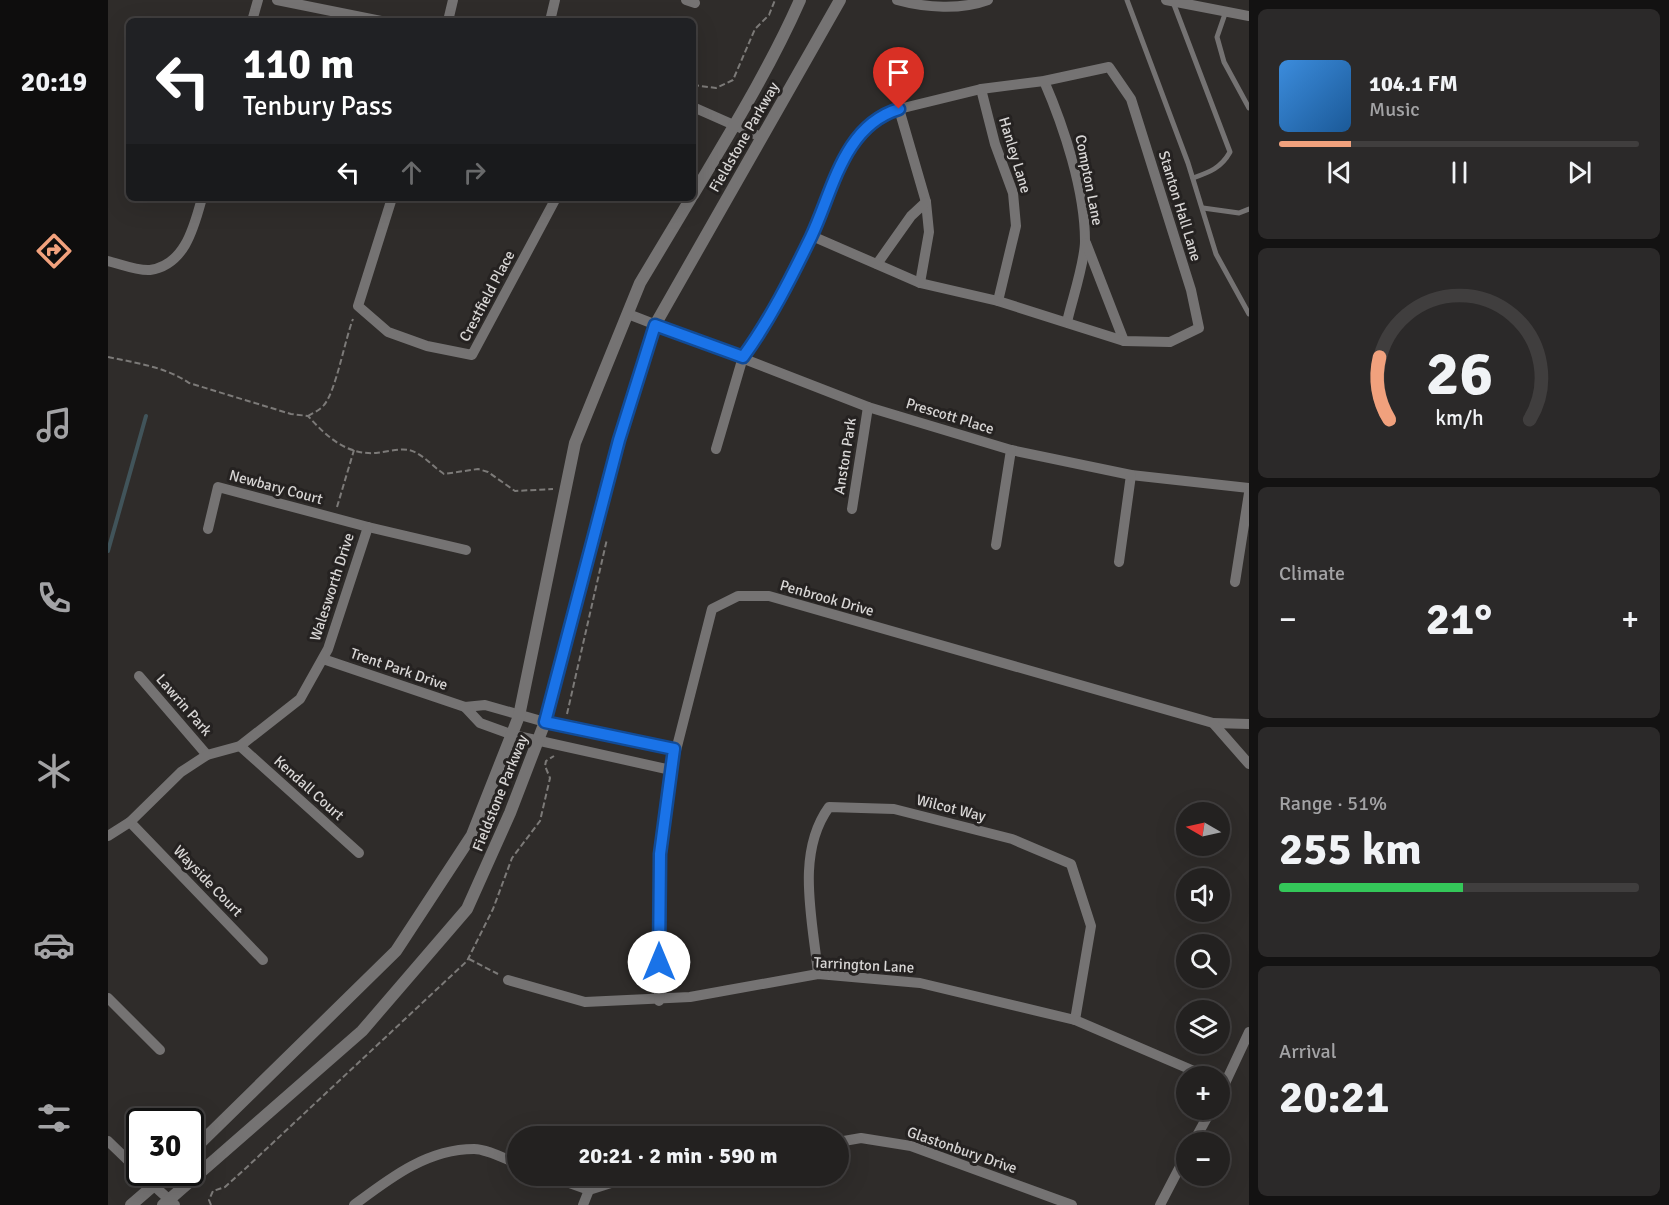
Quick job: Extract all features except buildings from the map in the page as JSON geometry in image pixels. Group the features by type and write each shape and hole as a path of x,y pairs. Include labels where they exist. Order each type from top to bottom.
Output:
{"street":[{"path":"253,18 258,0"},
{"path":"277,0 366,18"},
{"path":"449,18 453,0"},
{"path":"551,18 555,0"},
{"name":"Fieldstone Parkway","path":"696,189 785,33 800,0"},
{"name":"Fieldstone Parkway","path":"169,1203 362,1031 467,909 545,722 619,440 655,325 840,0"},
{"path":"897,0 911,4 961,7 988,0"},
{"path":"1170,1 1249,16"},
{"name":"Stanton Hall Lane","path":"743,357 761,333 812,236 840,163 864,129 886,112 981,89 1044,81 1109,67 1131,99 1191,290 1199,328 1170,342 1124,341 998,301 920,283 812,236"},
{"name":"Compton Lane","path":"1044,81 1061,122 1070,153 1086,242 1066,322"},
{"name":"Hanley Lane","path":"981,89 995,144 1014,193 1016,226 998,301"},
{"path":"696,108 761,137"},
{"path":"899,109 926,202 929,232 920,283"},
{"path":"108,261 148,270 170,264 191,235 201,201"},
{"path":"358,306 391,201"},
{"name":"Crestfield Place","path":"358,306 388,332 427,346 472,355 554,201"},
{"name":"Fieldstone Parkway","path":"204,1139 396,951 472,835 519,716 575,443 640,282 689,201"},
{"path":"877,264 911,216 926,202"},
{"path":"1086,242 1124,341"},
{"name":"Prescott Place","path":"628,314 868,407 1011,450 1131,475 1249,488"},
{"path":"716,449 743,357"},
{"name":"Anston Park","path":"852,509 868,407"},
{"path":"996,545 1011,450"},
{"path":"1119,562 1131,475"},
{"name":"Newbary Court","path":"207,529 218,487 368,527 466,550"},
{"path":"1235,582 1249,493"},
{"name":"Walesworth Drive","path":"108,836 130,822 181,772 207,755 240,746 300,699 328,649 368,527"},
{"name":"Penbrook Drive","path":"659,1001 660,854 674,749 712,609 738,596 769,596 1213,723 1249,724"},
{"name":"Trent Park Drive","path":"323,659 465,707 485,705 564,727 674,749"},
{"name":"Lawrin Park","path":"139,676 207,755"},
{"name":"Trent Park Drive","path":"465,707 480,723 513,735 671,770"},
{"path":"1213,723 1249,764"},
{"name":"Kendall Court","path":"240,746 359,853"},
{"name":"Wilcot Way","path":"818,974 808,873 817,824 829,807 894,809 1012,839 1071,864 1091,926 1074,1020"},
{"name":"Wayside Court","path":"130,822 263,960"},
{"name":"Tarrington Lane","path":"508,980 585,1002 659,1001 818,974 920,983 1074,1020 1182,1066"},
{"path":"108,998 160,1050"},
{"path":"1230,1069 1249,1032"},
{"name":"Glastonbury Drive","path":"849,1140 861,1138 911,1146 1072,1205"},
{"path":"108,1141 126,1159"},
{"path":"354,1205 385,1182 429,1155 476,1148 507,1160"},
{"path":"1160,1205 1176,1174"},
{"path":"131,1205 153,1186 169,1203"},
{"path":"576,1186 589,1191 604,1186"},
{"path":"583,1205 589,1191"}],"lane":[{"path":"1127,0 1193,178 1216,254 1249,314"},
{"path":"1170,1 1230,152 1216,169 1193,178"},
{"path":"1226,10 1216,37 1224,62 1249,108"},
{"path":"1203,208 1239,213 1249,209"}],"path":[{"path":"696,85 716,88 733,80 755,29 769,15 775,0"},
{"path":"108,357 164,370 176,374 189,383 291,414 308,416 324,405 331,390 344,342 358,306"},
{"path":"308,416 327,438 354,450 369,453 406,449 420,454 444,474 478,469 488,471 515,491 562,489"},
{"path":"334,518 354,450"},
{"path":"564,727 608,534"},
{"path":"211,1205 209,1200 213,1191 225,1187 246,1168 457,973 469,959 494,909 512,858 540,821 550,778 544,766 546,761 556,756 559,746"},
{"path":"469,959 508,980"}],"waterway":[{"path":"108,551 146,416"}],"route":[{"path":"659,962 660,854 674,749 545,722 619,440 655,325 743,357 761,333 812,236 840,163 864,129 886,112 899,109"}]}
